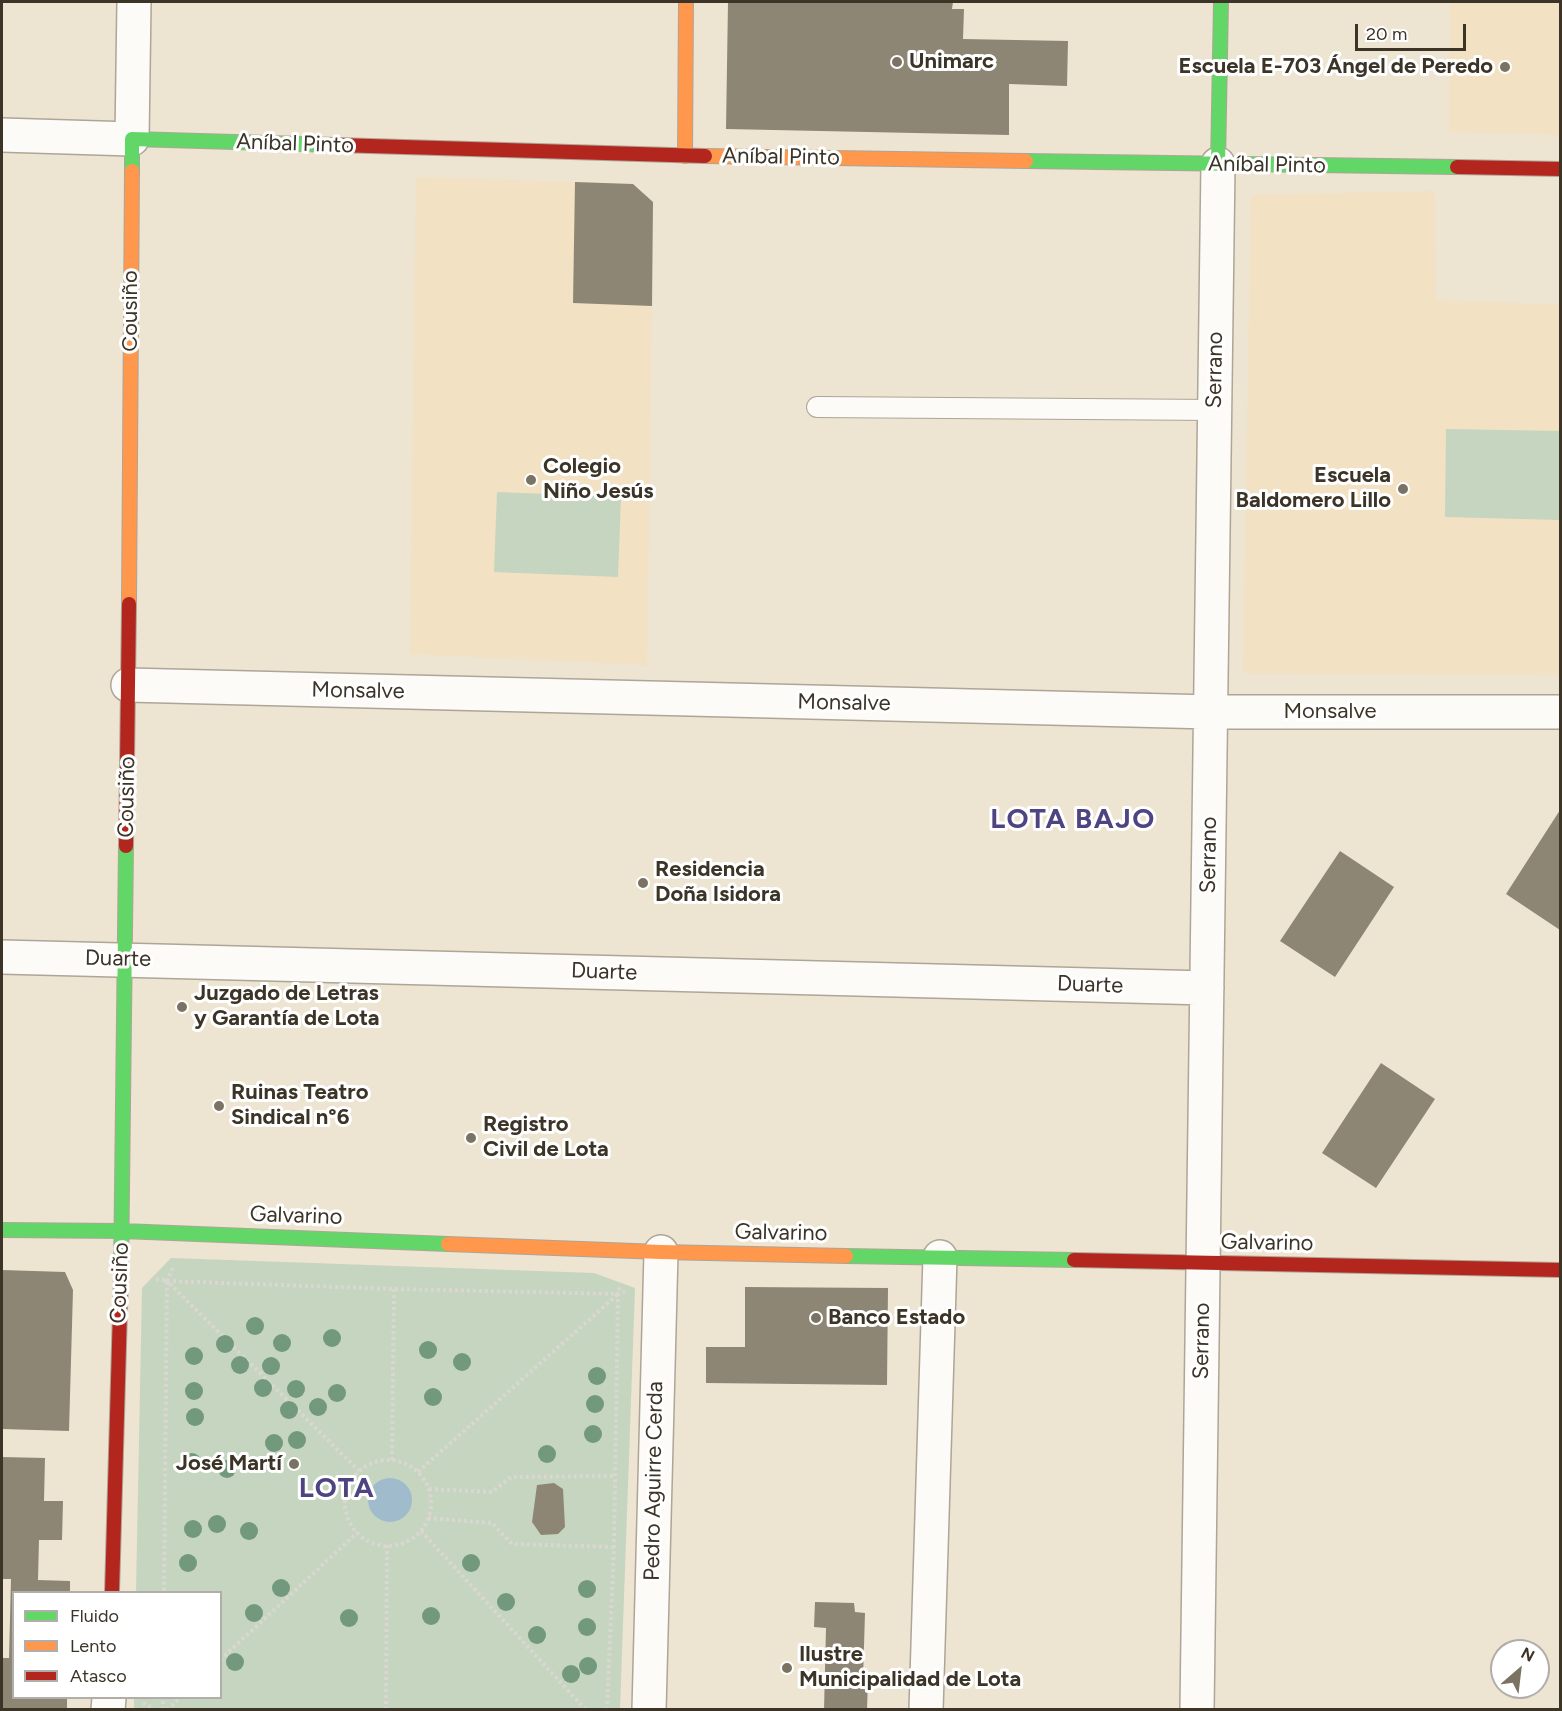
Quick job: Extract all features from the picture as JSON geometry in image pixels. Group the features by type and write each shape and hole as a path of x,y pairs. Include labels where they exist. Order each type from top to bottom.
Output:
{"street":[{"name":"Cousiño","path":"112,1591 122,1231 134,2"},
{"path":"685,156 686,2"},
{"name":"Serrano","path":"1197,1710 1221,2"},
{"name":"Aníbal Pinto","path":"2,135 685,156 1560,169"},
{"name":"Monsalve","path":"128,685 1211,712 1560,712"},
{"name":"Duarte","path":"2,957 1207,988"},
{"name":"Galvarino","path":"2,1230 190,1233 650,1262 940,1257 1560,1270"},
{"path":"926,1710 940,1257"},
{"name":"Pedro Aguirre Cerda","path":"649,1710 650,1262"}],"lane":[{"path":"817,407 1214,410"}],"path":[{"path":"164,1591 167,1281 190,1233"},
{"path":"418,1472 618,1294 650,1262"},
{"path":"607,1710 614,1547 618,1294 650,1262"},
{"path":"120,1272 167,1281 618,1294"},
{"path":"167,1281 359,1471"},
{"path":"392,1460 394,1289"},
{"path":"381,1460 392,1460 402,1462 418,1472 423,1477 431,1495 431,1508 421,1531 400,1544 387,1545 368,1540 358,1532 348,1517 345,1504 346,1492 351,1480 359,1471 369,1464 381,1460"},
{"path":"429,1490 492,1492 511,1477 615,1476"},
{"path":"428,1518 492,1523 512,1544 614,1547"},
{"path":"421,1531 586,1710"},
{"path":"222,1658 358,1532"},
{"path":"386,1710 387,1545"},
{"path":"165,1710 179,1699"}],"shaded area":[{"name":"Escuela E-703 Ángel de Peredo","path":"1450,2 1560,2 1560,135 1449,132"},
{"name":"Colegio Niño Jesús","path":"416,177 633,184 653,202 647,665 410,654"},
{"name":"Escuela Baldomero Lillo","path":"1435,191 1436,300 1560,305 1560,675 1243,673 1251,195"}],"green space":[{"path":"1446,429 1560,431 1560,520 1445,517"},
{"path":"497,492 621,497 618,577 494,572"},
{"path":"171,1258 594,1273 635,1288 620,1709 134,1710 134,1699 222,1699 222,1591 136,1591 142,1288"}],"water":[{"path":"390,1478 399,1479 406,1484 411,1491 411,1509 406,1516 399,1521 390,1522 381,1521 374,1516 369,1509 368,1500 369,1491 374,1484 381,1479"}],"building":[{"name":"Unimarc","path":"728,2 953,2 952,9 964,9 963,39 1068,41 1067,86 1009,84 1009,135 726,129"},
{"path":"575,182 633,184 653,202 652,306 573,303"},
{"path":"1560,810 1560,930 1506,894"},
{"path":"1340,851 1394,887 1335,977 1280,941"},
{"path":"1381,1063 1435,1099 1376,1188 1322,1153"},
{"path":"2,1270 65,1272 73,1290 69,1431 2,1429"},
{"name":"Banco Estado","path":"745,1287 888,1288 887,1385 706,1383 706,1347 745,1347"},
{"path":"2,1457 45,1458 44,1501 63,1501 62,1540 39,1540 38,1580 70,1581 70,1591 12,1591 12,1699 67,1699 67,1710 2,1710 2,1658 9,1658 11,1579 2,1579"},
{"path":"554,1483 563,1489 565,1527 558,1534 541,1535 532,1522 537,1485"},
{"path":"815,1602 854,1603 855,1612 865,1613 863,1679 868,1680 867,1710 824,1710 826,1628 814,1627"}],"traffic: fast":[{"path":"1218,164 1221,2"},
{"path":"132,171 132,139 337,145"},
{"path":"1026,161 1457,167"},
{"path":"121,1275 126,846"},
{"path":"2,1230 122,1231 448,1244"},
{"path":"846,1256 1074,1260"}],"traffic: slow":[{"path":"685,156 686,2"},
{"path":"705,156 1026,161"},
{"path":"129,604 132,171"},
{"path":"448,1244 846,1256"}],"traffic: jam":[{"path":"337,145 705,156"},
{"path":"1457,167 1560,169"},
{"path":"126,846 129,604"},
{"path":"1074,1260 1560,1270"},
{"path":"112,1591 121,1275"}],"place":[{"name":"Unimarc","path":"897,62"},
{"name":"Escuela E-703 Ángel de Peredo","path":"1505,67"},
{"name":"Colegio Niño Jesús","path":"531,480"},
{"name":"Escuela Baldomero Lillo","path":"1403,489"},
{"name":"Residencia Doña Isidora","path":"643,883"},
{"name":"Juzgado de Letras y Garantía de Lota","path":"182,1007"},
{"name":"Ruinas Teatro Sindical n°6","path":"219,1106"},
{"name":"Registro Civil de Lota","path":"471,1138"},
{"name":"Banco Estado","path":"816,1318"},
{"name":"José Martí","path":"294,1464"},
{"name":"Ilustre Municipalidad de Lota","path":"787,1668"}],"district":[{"name":"LOTA BAJO","path":"1073,820"},
{"name":"LOTA","path":"337,1489"}]}
